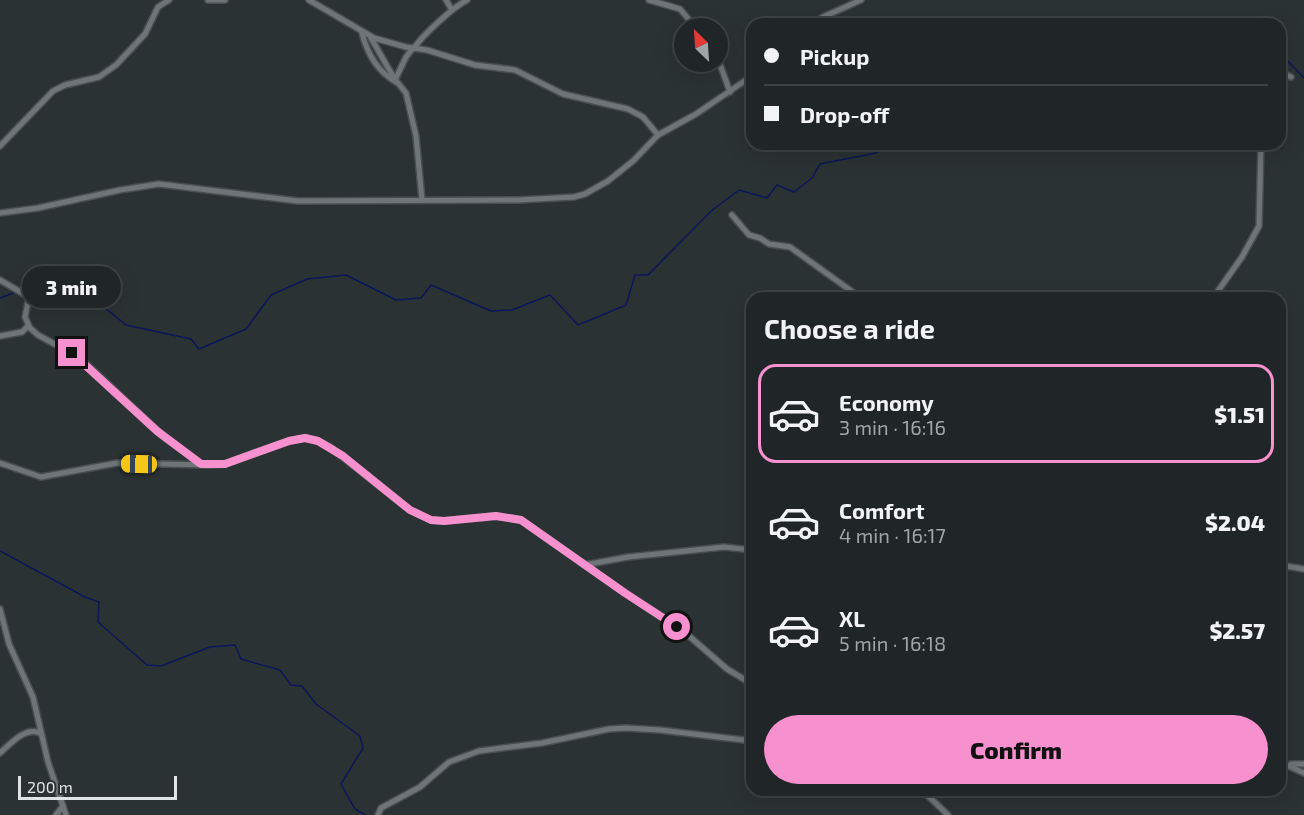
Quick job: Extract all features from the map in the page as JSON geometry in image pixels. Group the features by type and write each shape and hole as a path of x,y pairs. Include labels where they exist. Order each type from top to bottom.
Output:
{"street":[{"path":"0,146 58,87 99,77 116,65 145,34 158,7 169,0"},
{"path":"208,0 225,0"},
{"path":"309,0 370,36 397,45 428,50 459,61 515,70 563,94 628,109 643,117 658,135"},
{"path":"446,0 452,10"},
{"path":"396,81 406,57 419,39 467,0"},
{"path":"650,0 680,9 688,18"},
{"path":"821,18 861,0"},
{"path":"362,33 366,47 378,67 396,81"},
{"path":"370,36 396,81 406,93 416,136 422,200"},
{"path":"723,72 730,92"},
{"path":"1286,75 1291,77"},
{"path":"0,213 38,208 159,184 298,201 518,200 579,196 618,174 658,135 746,80"},
{"path":"1217,292 1242,257 1259,226 1262,150"},
{"path":"732,215 749,234 769,244 790,247 853,292"},
{"path":"0,280 29,297 25,317 28,326 80,358 157,431 201,464"},
{"path":"0,336 22,332 28,326"},
{"path":"0,463 42,477 117,464 225,464 289,441 305,438 318,441 343,456 410,510 431,520 444,521 485,516 514,518 531,526 584,565 681,629 727,669 746,680"},
{"path":"584,565 628,557 724,547 746,549"},
{"path":"1286,566 1304,569"},
{"path":"0,609 9,645 33,698 48,762 66,815"},
{"path":"378,815 381,808 420,787 449,762 480,751 627,728 746,740"},
{"path":"0,753 27,732 33,730 40,733"},
{"path":"1286,763 1304,764"},
{"path":"1286,764 1304,773"},
{"path":"928,796 948,815"},
{"path":"57,815 63,806"}],"waterway":[{"path":"1286,59 1304,78"},
{"path":"21,290 83,290 126,325 191,339 199,349 246,329 271,295 307,279 346,275 396,300 421,298 431,285 491,311 512,310 550,295 578,325 626,305 635,275 648,275 711,211 739,190 767,198 777,185 794,192 812,178 820,164 876,153 880,150"},
{"path":"0,298 16,292"},
{"path":"0,551 85,597 99,602 98,622 147,665 161,666 210,647 235,645 241,659 280,670 291,685 302,686 316,704 360,736 363,748 341,784 355,809 365,815"}],"route":[{"path":"72,353 157,431 201,464 225,464 289,441 305,438 318,441 343,456 410,510 431,520 496,516 521,520 677,627"}]}
